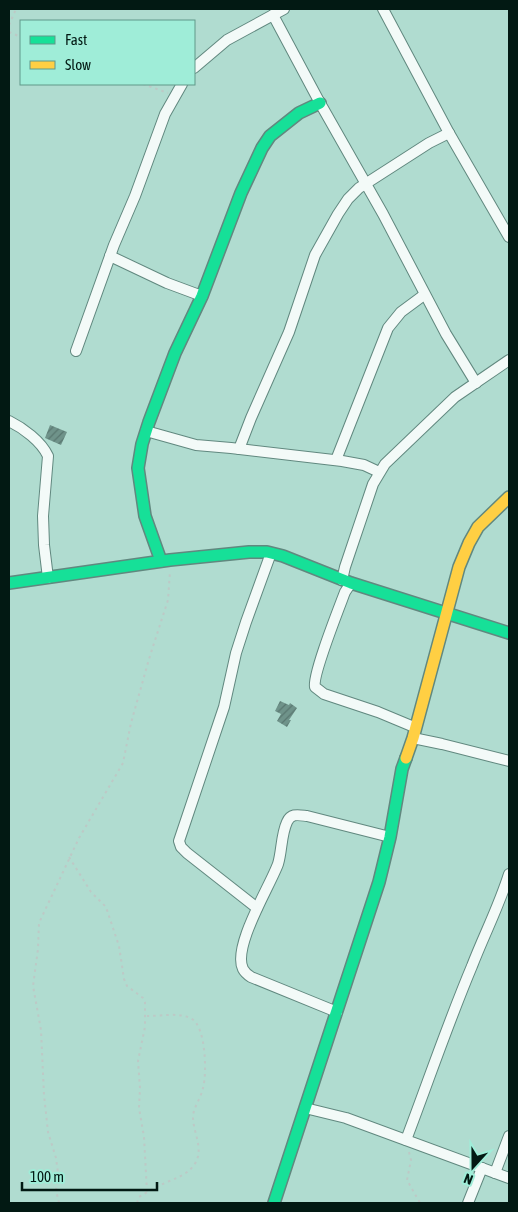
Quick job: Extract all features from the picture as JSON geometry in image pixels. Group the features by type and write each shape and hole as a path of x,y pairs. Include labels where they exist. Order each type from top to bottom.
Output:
{"street":[{"path":"195,67 227,40 284,9"},
{"path":"384,9 449,133 509,237"},
{"path":"273,15 383,214 424,295 476,382"},
{"path":"76,351 110,256 165,114 181,85"},
{"path":"165,560 145,516 138,468 146,431 175,353 202,296 238,200 262,148 270,136 299,113 320,103"},
{"path":"239,449 288,332 314,254 348,199 365,184 408,156 449,133"},
{"path":"110,256 167,283 202,296"},
{"path":"336,460 388,328 401,312 424,295"},
{"path":"509,360 455,397 419,430 379,472 365,506 346,581 345,592 314,681 315,688 324,694 396,719 414,733 442,744 509,761"},
{"path":"9,421 36,440 48,456 43,516 48,578"},
{"path":"146,431 196,445 336,460 364,465 379,472"},
{"path":"274,1203 377,890 390,837 402,769 414,733 459,567 473,534 487,517 509,497"},
{"path":"9,583 165,560 249,552 271,553 346,581 509,633"},
{"path":"257,908 187,853 181,847 179,841 224,707 236,653 271,553"},
{"path":"337,1012 246,974 241,963 241,951 257,908 277,866 287,822 292,816 297,814 307,816 390,837"},
{"path":"406,1140 466,980 495,915 509,874"},
{"path":"304,1108 346,1118 509,1178"},
{"path":"496,1173 509,1136"},
{"path":"468,1203 482,1168"}],"path":[{"path":"9,25 16,9"},
{"path":"146,85 175,96"},
{"path":"59,1203 56,1190 56,1158 49,1137 44,1095 41,1030 33,986 38,950 39,923 78,838 123,763 149,659 168,600 165,560"},
{"path":"70,857 91,892 106,908 119,946 127,986 143,998 145,1002 146,1016 138,1061 139,1108 144,1137 147,1192"},
{"path":"137,1203 139,1197 183,1176 194,1167 199,1153 193,1118 205,1076 203,1044 197,1023 191,1018 183,1016 146,1016"},
{"path":"406,1140 411,1156 407,1180 420,1203"}],"building":[{"path":"50,425 67,432 61,445 45,438"},
{"path":"280,701 289,705 290,703 297,708 287,727 277,721 281,714 275,711"}],"traffic: fast":[{"path":"161,561 145,516 138,468 142,444 149,422 175,353 202,296 241,193 262,148 270,136 299,113 320,103"},
{"path":"9,583 170,560 267,552 283,556 351,583 509,633"},
{"path":"274,1203 379,882 390,837 402,769 406,758"}],"traffic: slow":[{"path":"406,758 459,567 478,527 509,497"}]}
